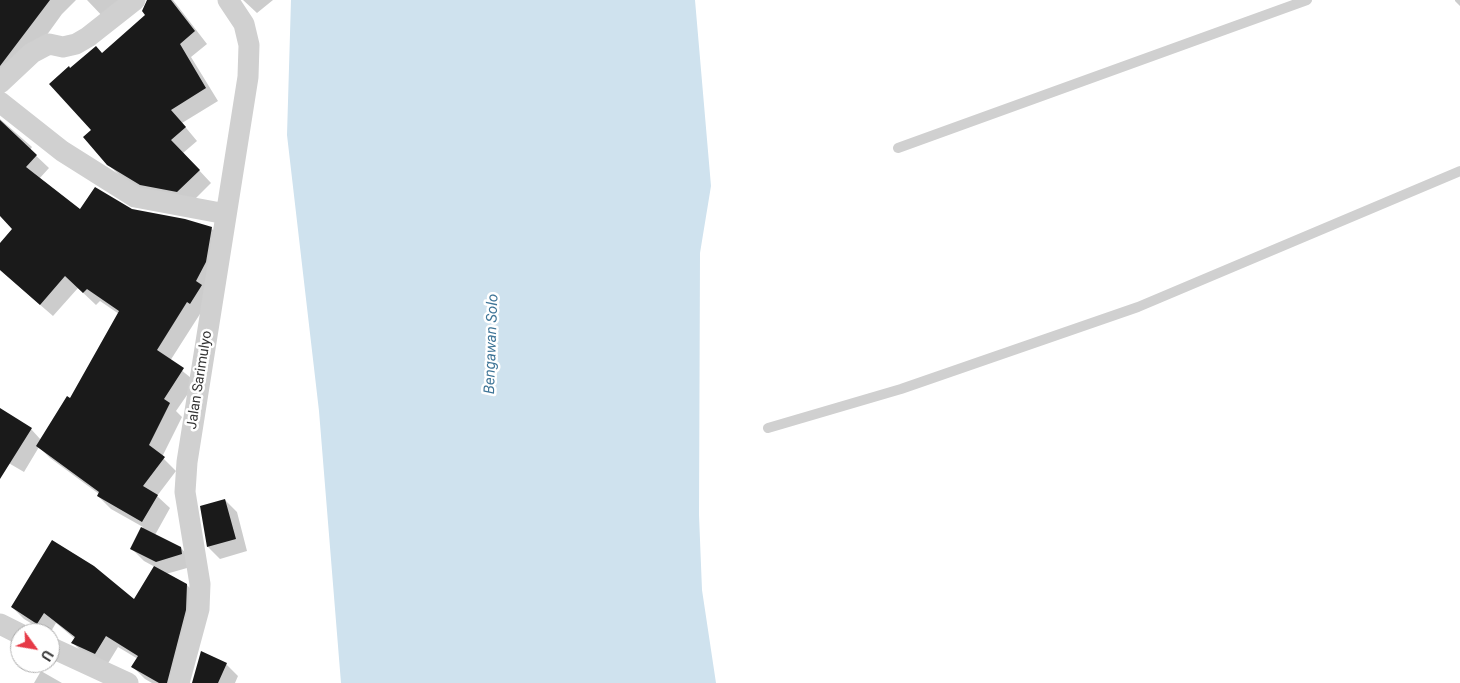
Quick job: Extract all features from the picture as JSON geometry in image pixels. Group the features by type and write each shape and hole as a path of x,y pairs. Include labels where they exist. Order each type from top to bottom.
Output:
{"street":[{"path":"0,83 32,53 49,44 62,47 76,44 88,38 135,0"},
{"name":"Jalan Sarimulyo","path":"179,683 199,609 200,584 186,492 187,462 248,77 249,45 244,24 228,0"},
{"path":"0,102 62,151 135,197 226,214"},
{"path":"60,652 128,683"}],"lane":[{"path":"898,148 1307,0"},
{"path":"768,428 901,389 1138,307 1460,171"}],"water":[{"name":"Bengawan Solo","path":"291,0 695,0 711,186 700,253 699,515 702,590 716,683 341,683 319,411 287,135"}],"building":[{"path":"0,0 50,0 0,66"},
{"path":"147,0 171,0 195,31 180,44 206,88 171,110 186,127 171,140 200,170 177,192 140,185 107,165 83,137 91,130 49,84 96,46 102,53 145,15 142,11"},
{"path":"0,120 37,155 26,167 80,209 95,187 132,209 185,219 212,227 206,262 196,281 202,285 190,304 187,302 157,350 184,368 164,399 170,403 149,445 165,457 143,486 158,495 142,522 97,496 99,492 36,446 67,396 70,398 119,311 87,289 83,293 65,276 40,305 0,270 0,243 12,229 0,216"},
{"path":"0,408 32,428 0,479"},
{"path":"225,499 236,539 207,547 200,506"},
{"path":"141,527 181,547 182,554 156,562 130,549"},
{"path":"52,540 94,566 134,599 154,566 187,584 186,610 167,683 159,683 131,667 138,656 106,636 95,654 71,643 75,637 60,625 60,623 57,623 44,613 38,623 35,623 11,607"},
{"path":"201,651 227,663 218,683 192,683"}]}
